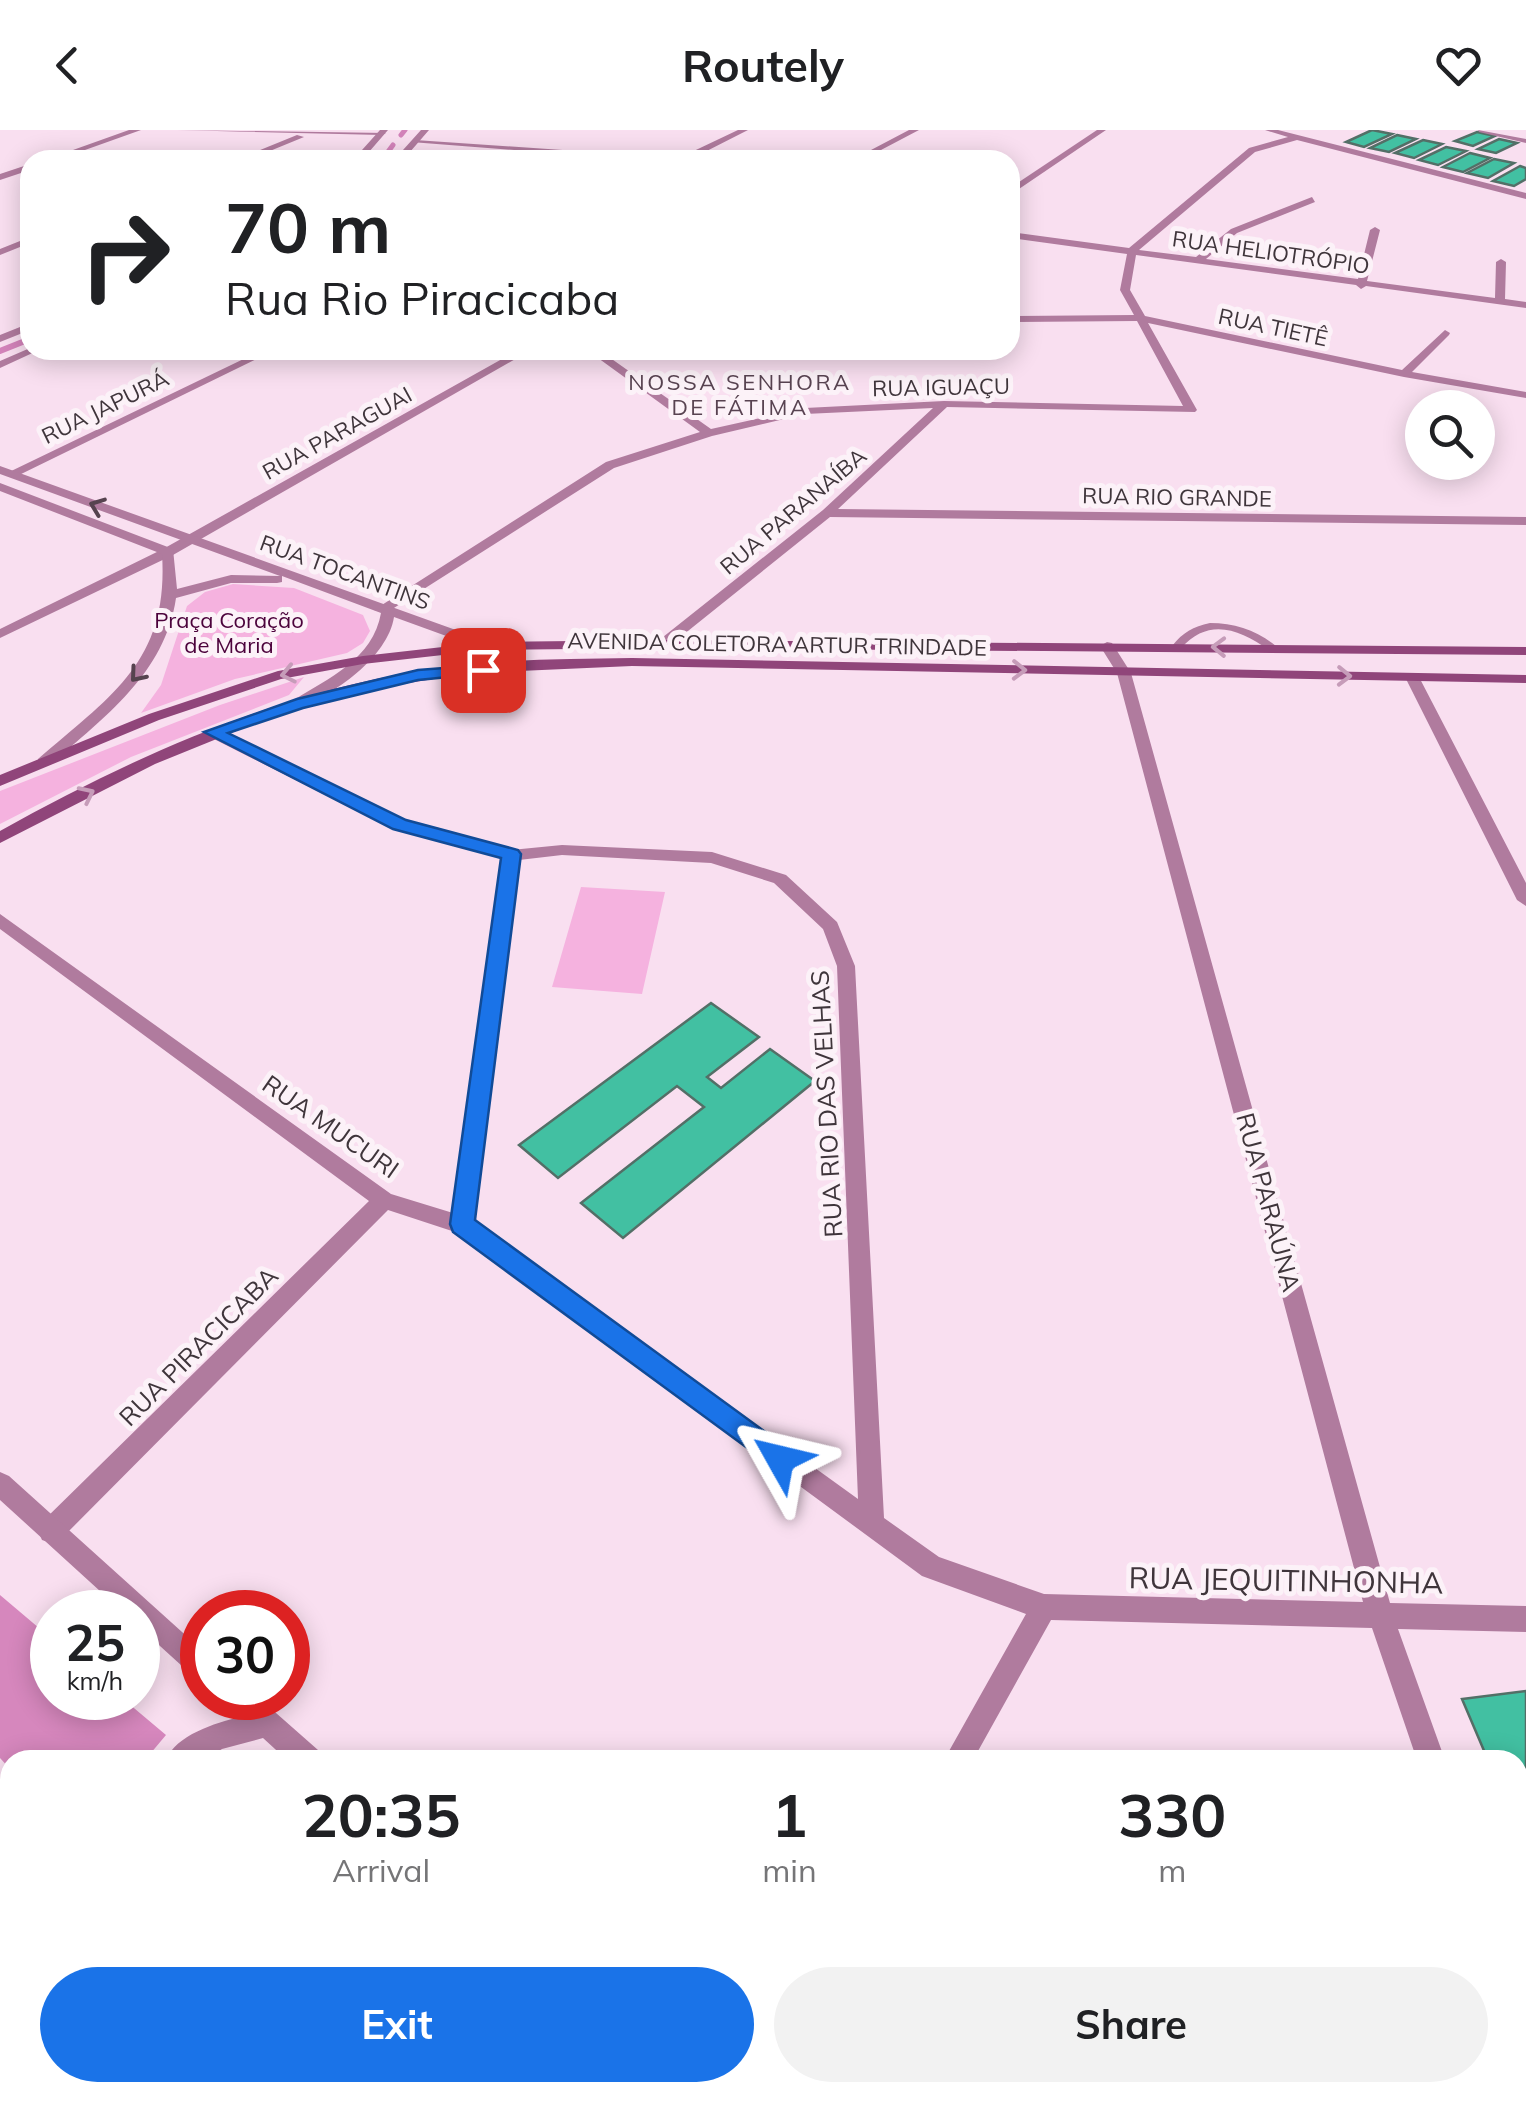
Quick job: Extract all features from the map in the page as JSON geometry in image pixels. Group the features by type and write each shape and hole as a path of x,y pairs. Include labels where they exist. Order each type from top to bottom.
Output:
{"main road":[{"name":"AVENIDA COLETORA ARTUR TRINDADE","path":"0,781 154,717 278,676 363,660 487,646 1177,646 1526,651"},
{"name":"AVENIDA COLETORA ARTUR TRINDADE","path":"0,838 213,732 297,704 418,675 548,664 1526,679"}],"street":[{"path":"78,150 137,130"},
{"path":"181,130 383,131"},
{"path":"407,150 426,130"},
{"path":"701,150 744,130"},
{"path":"876,150 915,130"},
{"path":"1020,185 1102,130"},
{"path":"1269,130 1526,196"},
{"path":"1482,130 1526,140"},
{"path":"366,150 383,131"},
{"path":"266,150 311,133"},
{"path":"1138,318 1125,290 1132,251 1252,150 1298,137"},
{"path":"414,142 532,150"},
{"path":"1196,262 1234,231 1312,200"},
{"path":"1361,286 1375,230"},
{"name":"RUA HELIOTRÓPIO","path":"1020,236 1361,286 1526,305"},
{"path":"1500,302 1502,262"},
{"name":"RUA TIETÊ","path":"1020,319 1138,318 1404,374 1526,395"},
{"name":"RUA IGUAÇU","path":"384,611 610,465 709,433 805,411 944,404 1190,410 1138,318"},
{"path":"1404,374 1445,333"},
{"name":"RUA JAPURÁ","path":"5,472 248,360"},
{"name":"RUA PARAGUAI","path":"0,634 168,552 508,360"},
{"path":"606,360 709,433"},
{"name":"RUA PARANAÍBA","path":"664,644 827,513 944,404"},
{"name":"RUA TOCANTINS","path":"5,472 487,646"},
{"path":"0,488 168,552 172,595 164,629 142,674 44,762"},
{"name":"RUA RIO GRANDE","path":"827,513 1526,521"},
{"path":"172,595 232,579 299,581"},
{"path":"297,704 363,660 388,627 384,611"},
{"name":"RUA PARAÚNA","path":"1107,646 1124,673 1380,1615 1427,1750"},
{"path":"1412,677 1526,900"},
{"name":"RUA RIO DAS VELHAS","path":"213,732 399,824 511,854 562,850 712,858 780,879 831,926 846,966 872,1526"},
{"path":"462,1224 511,854"},
{"name":"RUA MUCURI","path":"0,920 384,1200 462,1224 931,1567 1044,1607"},
{"name":"RUA PIRACICABA","path":"51,1530 384,1200"},
{"path":"0,1484 180,1647"},
{"path":"964,1750 1044,1607"},
{"name":"RUA JEQUITINHONHA","path":"1044,1607 1526,1619"},
{"path":"266,1720 297,1750"},
{"path":"196,1750 216,1738 268,1722"}],"green space":[{"name":"Praça Coração de Maria","path":"233,584 294,588 363,615 370,631 363,643 347,653 235,679 141,713 161,685 187,606 205,592"},
{"path":"304,677 289,695 131,757 0,824 0,791 220,705"},
{"path":"581,887 665,892 642,994 552,987"}],"shaded area":[{"path":"0,1595 30,1620 30,1720 148,1720 166,1735 153,1750 0,1750"}],"building":[{"path":"1372,130 1392,134 1364,147 1346,142"},
{"path":"1477,132 1495,136 1473,146 1455,141"},
{"path":"1397,135 1416,139 1389,152 1370,148"},
{"path":"1499,139 1517,143 1496,153 1478,149"},
{"path":"1423,140 1442,144 1414,158 1395,153"},
{"path":"1446,147 1466,151 1438,165 1419,160"},
{"path":"1470,153 1490,158 1463,172 1443,167"},
{"path":"1494,159 1514,163 1488,178 1467,173"},
{"path":"1520,166 1526,168 1526,179 1514,186 1493,181"},
{"path":"711,1003 759,1037 707,1077 721,1088 770,1049 815,1081 623,1238 581,1203 704,1107 677,1086 558,1178 519,1145"},
{"path":"1526,1691 1526,1750 1484,1750 1462,1699"}],"waterway":[{"path":"401,135 405,130"},
{"path":"389,150 393,145"},
{"path":"0,351 20,343"}],"district":[{"name":"NOSSA SENHORA DE FÁTIMA","path":"740,394"}],"route":[{"path":"483,670 418,675 297,704 213,732 399,824 511,854 462,1224 780,1459"}]}
